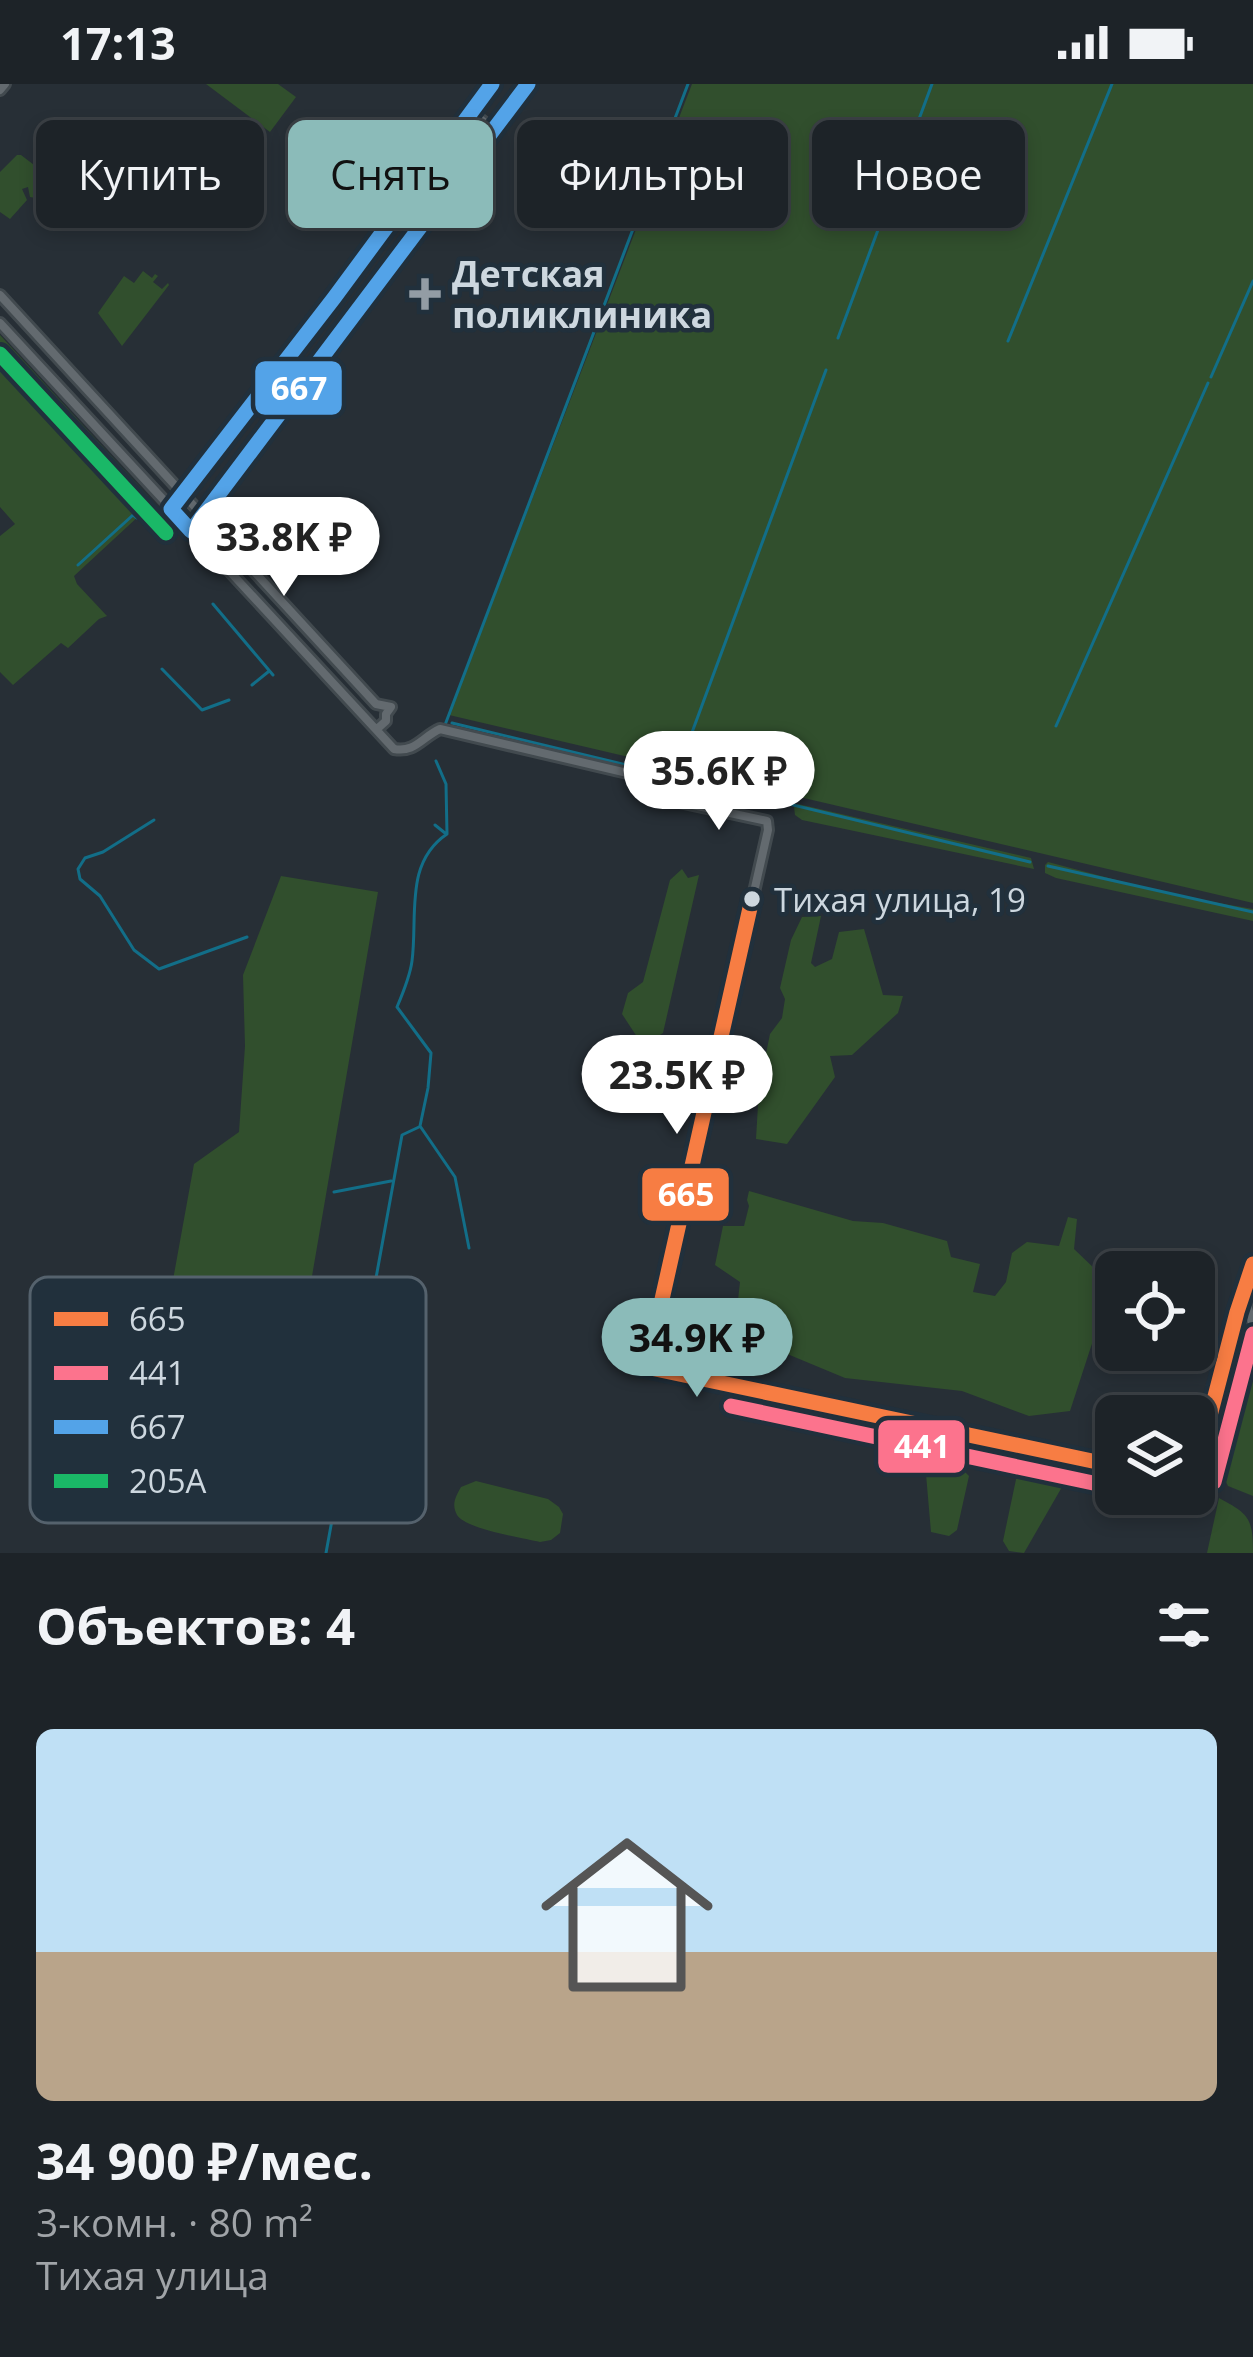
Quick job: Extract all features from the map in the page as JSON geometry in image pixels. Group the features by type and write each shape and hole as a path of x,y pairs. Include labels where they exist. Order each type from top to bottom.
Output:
{"street":[{"path":"171,509 492,84"},
{"path":"493,129 528,84"},
{"path":"471,112 481,120"},
{"path":"191,531 419,228"},
{"path":"0,295 376,704 391,707 377,730"},
{"path":"0,323 394,749 413,748 440,729 670,783 680,788 679,802 770,825 654,1336 641,1366 1095,1462"},
{"path":"1215,1395 1253,1264"},
{"path":"1244,1289 1253,1328"},
{"path":"1234,1320 1246,1321 1253,1328"},
{"path":"654,1336 670,1372"}],"green space":[{"path":"206,84 278,84 296,97 270,132 264,120 254,120"},
{"path":"692,84 1253,84 1253,903 449,715 637,228 788,228 788,120 678,120"},
{"path":"17,155 36,166 36,198 30,197 28,187 22,189 27,200 10,219 0,212 0,172"},
{"path":"143,271 152,278 158,276 153,282 162,289 169,285 122,346 98,313 124,276 134,283"},
{"path":"0,335 148,496 139,505 0,354"},
{"path":"0,363 141,514 74,576 107,616 68,648 61,643 13,685 0,672 0,536 15,524 0,507"},
{"path":"798,804 1031,858 1034,869 802,820 795,815"},
{"path":"1048,862 1173,895 1253,909 1253,921 1056,878 1045,873"},
{"path":"682,869 688,878 699,875 663,1033 643,1046 622,1014 628,993 643,982 670,880"},
{"path":"281,876 378,892 312,1277 174,1277 194,1164 239,1132 245,1046 243,975"},
{"path":"821,916 811,963 815,967 832,959 839,932 864,929 883,995 903,996 898,1013 852,1055 830,1056 835,1077 787,1144 756,1139 759,1088 770,1034 782,1018 785,999 780,988 791,940 802,917"},
{"path":"749,1191 853,1221 883,1223 947,1241 951,1257 980,1264 973,1292 995,1296 1006,1282 1012,1253 1027,1242 1059,1246 1068,1217 1077,1219 1074,1249 1095,1269 1095,1334 1070,1411 1029,1416 962,1391 845,1378 739,1334 740,1282 715,1265 723,1226 744,1226"},
{"path":"1251,1358 1253,1496 1228,1486 1224,1478"},
{"path":"924,1451 963,1459 961,1468 969,1476 957,1530 949,1536 931,1532"},
{"path":"1018,1470 1066,1480 1024,1553 1009,1551 1003,1541"},
{"path":"476,1481 548,1499 563,1514 560,1533 540,1542 462,1520 455,1511 456,1497 461,1487"},
{"path":"1219,1498 1247,1518 1253,1553 1207,1553"}],"waterway":[{"path":"445,725 688,84"},
{"path":"838,338 932,84"},
{"path":"1008,341 1112,84"},
{"path":"1211,377 1253,281"},
{"path":"677,773 826,370"},
{"path":"1056,726 1208,383"},
{"path":"78,565 133,515 137,518"},
{"path":"213,604 273,675"},
{"path":"162,669 202,710 229,700"},
{"path":"252,685 268,672"},
{"path":"452,723 1030,862"},
{"path":"436,761 446,784 447,834 433,846 419,875 412,961 397,1007 431,1053 420,1126 455,1177 469,1248"},
{"path":"154,820 85,858 78,869 80,879 100,896 134,950 159,969 247,937"},
{"path":"435,825 445,833"},
{"path":"1048,866 1253,912"},
{"path":"376,1277 402,1135 419,1127"},
{"path":"334,1192 391,1181"},
{"path":"1215,1486 1245,1346 1250,1344 1253,1349"},
{"path":"326,1553 331,1523"}],"transit line":[{"name":"667","path":"492,84 171,509 191,531 528,84"},
{"name":"205А","path":"0,354 166,533"},
{"name":"665","path":"752,899 656,1326 641,1366 1095,1462"},
{"name":"665","path":"1215,1396 1253,1264"},
{"name":"441","path":"1215,1478 1253,1334"},
{"name":"441","path":"731,1406 1095,1483"}],"place":[{"name":"Детская поликлиника","path":"425,294"},
{"name":"Тихая улица, 19","path":"752,899"}]}
